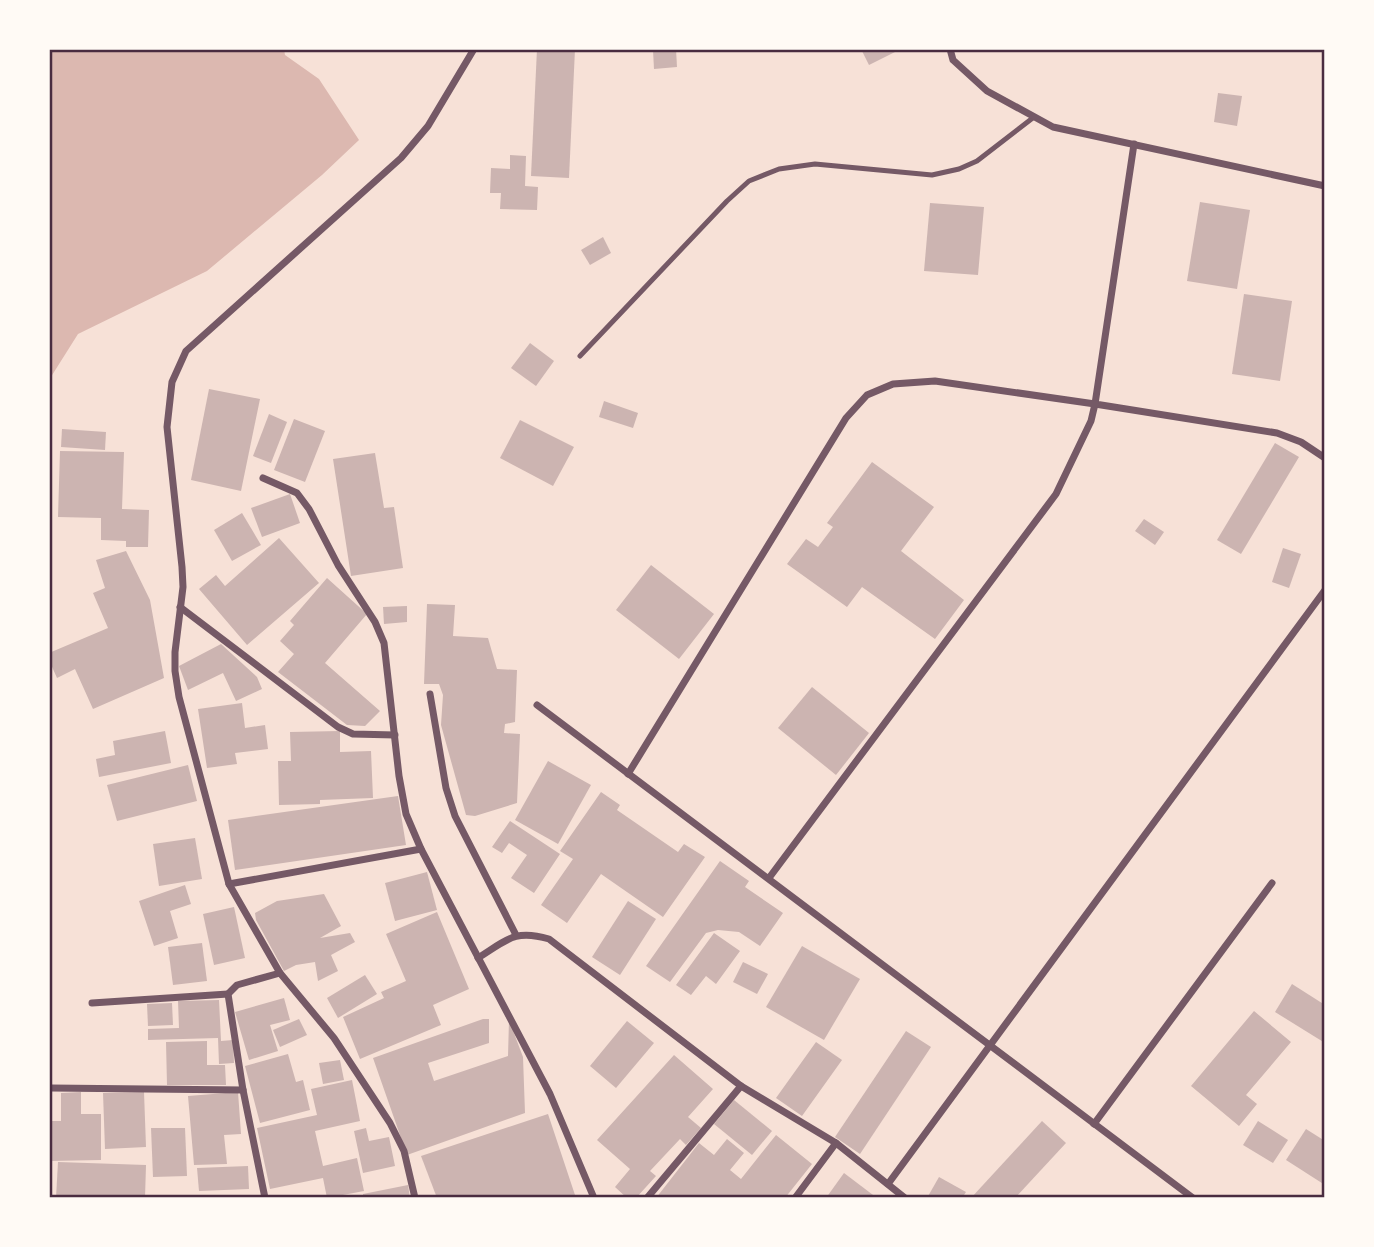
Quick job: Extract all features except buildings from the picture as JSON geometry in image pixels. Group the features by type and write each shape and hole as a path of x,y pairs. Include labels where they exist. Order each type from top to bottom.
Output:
{"street":[{"path":"415,1198 404,1151 390,1123 334,1038 280,973 229,884 179,697 175,671 182,567 167,427 172,382 186,351 401,158 428,127 474,49"},
{"path":"950,49 953,60 987,91 1053,127 1325,186"},
{"path":"769,878 1056,494 1091,421 1095,404 1134,144"},
{"path":"628,774 846,418 867,395 893,384 935,381 1277,433 1301,442 1325,458"},
{"path":"263,478 297,494 309,509 338,565 375,622 384,643 406,814 421,849 550,1094 594,1198"},
{"path":"888,1184 1325,590"},
{"path":"180,607 338,727 353,734 395,735"},
{"path":"430,694 446,788 455,816 516,935"},
{"path":"537,705 1193,1198"},
{"path":"229,884 421,849"},
{"path":"1094,1124 1272,883"},
{"path":"478,958 516,935 533,934 549,939 741,1086 836,1143 905,1198"},
{"path":"92,1003 228,994 237,985 280,973"},
{"path":"228,994 243,1090 265,1198"},
{"path":"647,1198 741,1086"},
{"path":"51,1088 243,1090"},
{"path":"795,1198 836,1143"}],"lane":[{"path":"580,356 749,181 779,169 815,164 932,175 959,169 977,161 1034,117"}],"shaded area":[{"path":"49,49 284,49 285,55 319,79 359,140 322,175 207,271 78,334 49,380"}]}
